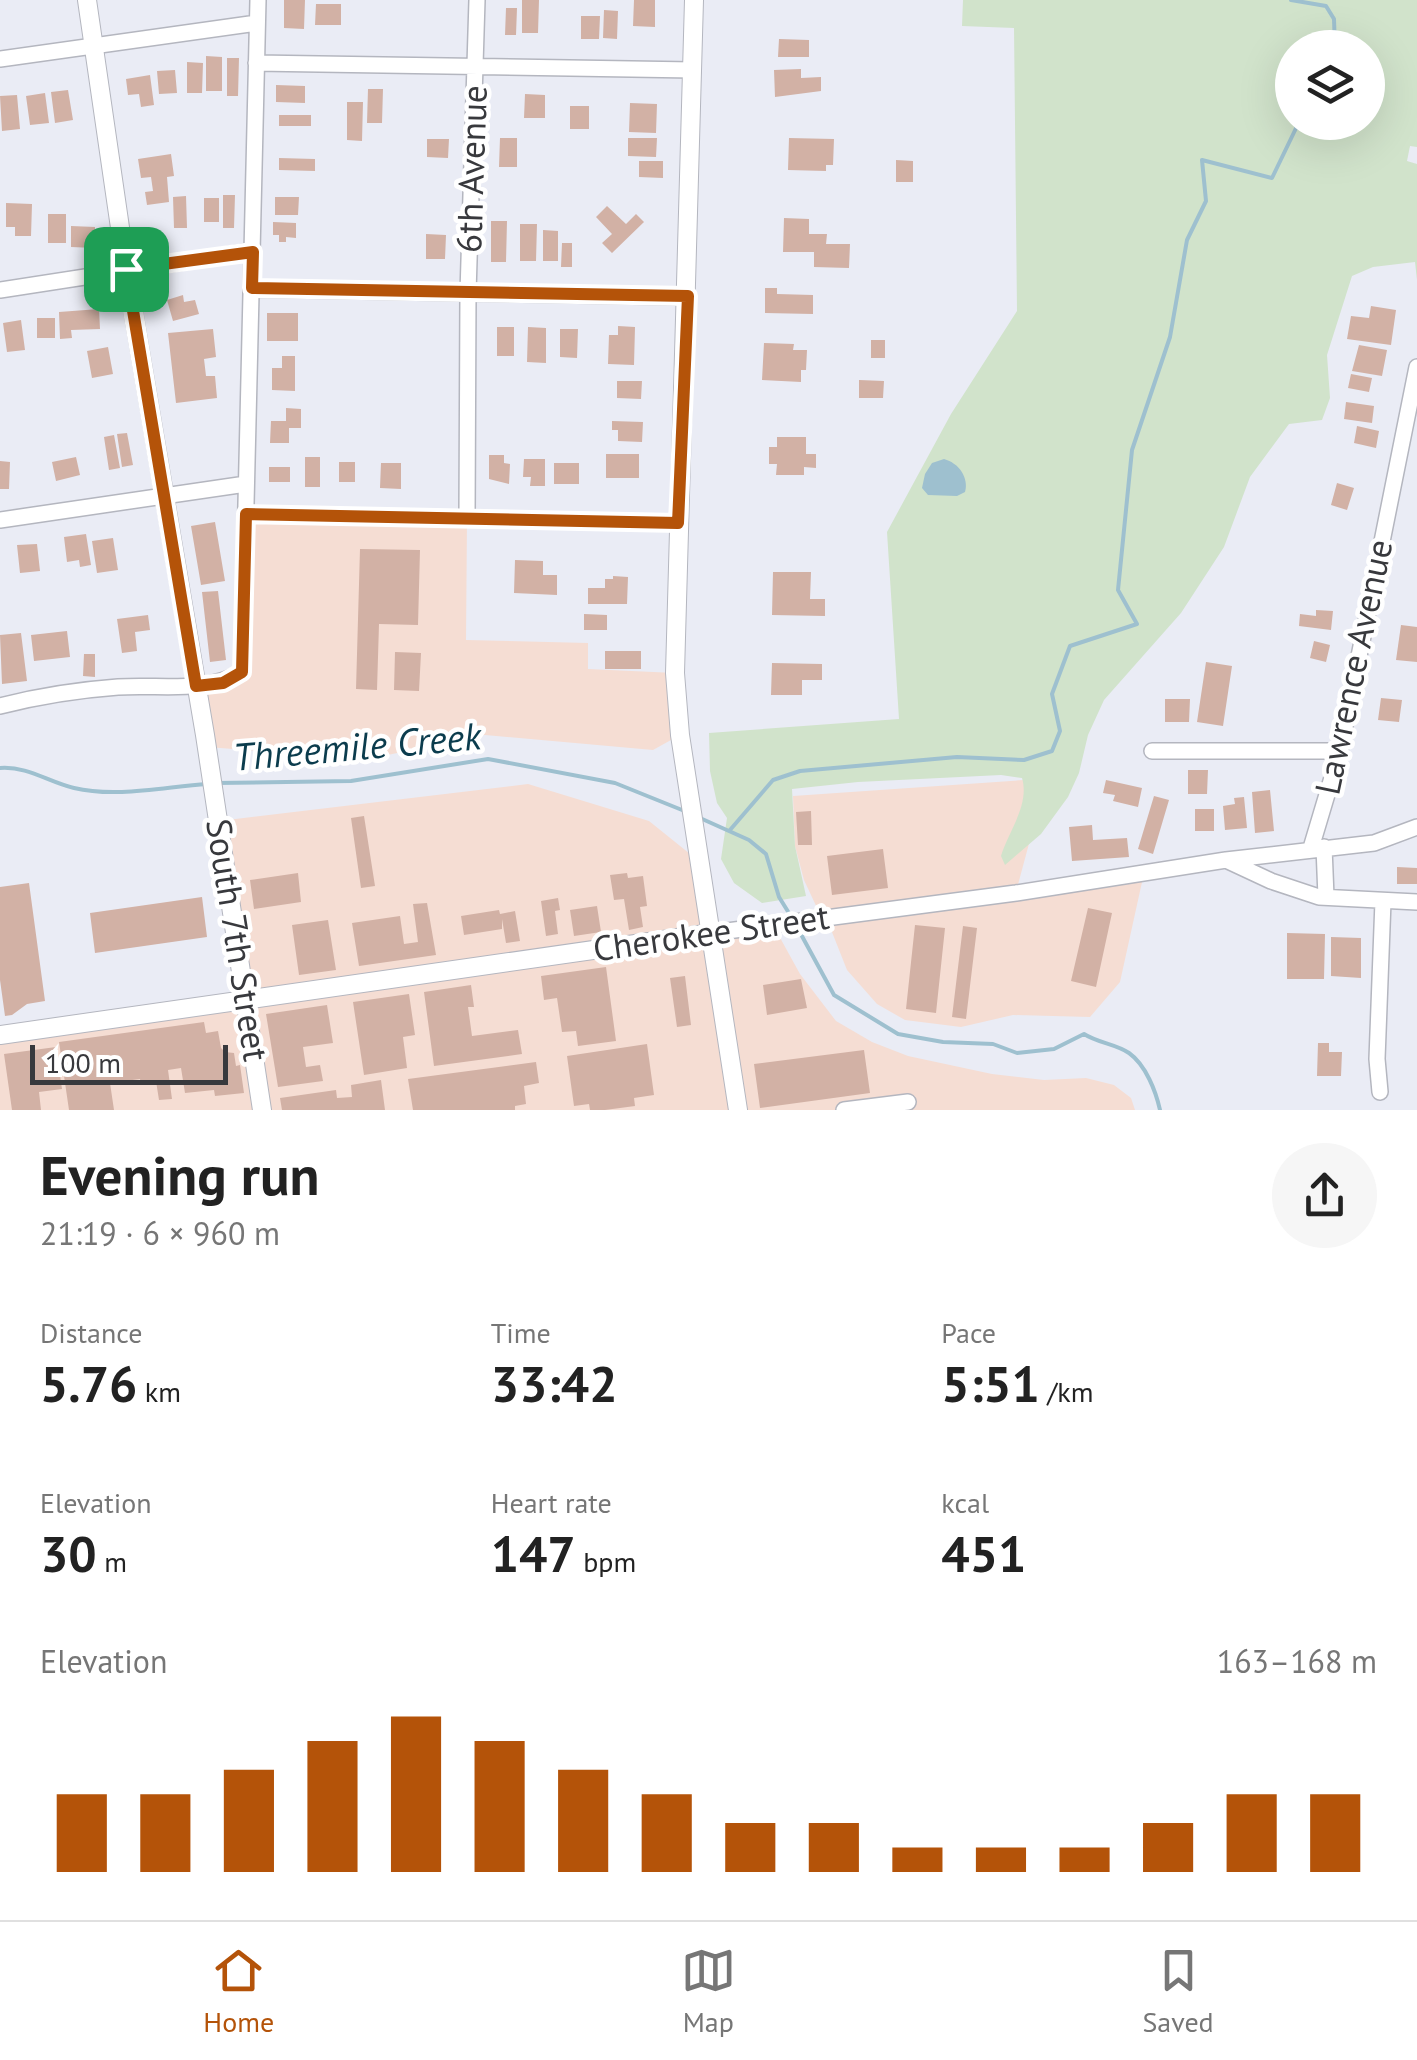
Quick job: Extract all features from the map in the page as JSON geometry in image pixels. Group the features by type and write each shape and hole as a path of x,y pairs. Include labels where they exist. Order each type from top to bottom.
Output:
{"street":[{"name":"South 7th Street","path":"88,0 126,269 207,747 262,1110"},
{"path":"0,706 53,693 223,683 242,672 258,0"},
{"name":"6th Avenue","path":"466,518 477,0"},
{"path":"694,0 675,672 738,1110"},
{"path":"0,59 257,23"},
{"path":"256,63 692,70"},
{"path":"0,290 253,252"},
{"path":"252,288 688,296"},
{"name":"Lawrence Avenue","path":"1326,897 1317,848 1417,370"},
{"path":"0,520 246,484"},
{"path":"246,514 678,523"},
{"path":"1152,750 1340,751"},
{"name":"Cherokee Street","path":"0,1035 1374,842 1417,827"},
{"path":"1226,860 1271,881 1326,897 1417,902"},
{"path":"1380,1092 1377,1059 1382,901"},
{"path":"844,1110 908,1102"}],"shaded area":[{"path":"246,514 467,519 466,640 588,643 588,669 675,673 680,735 653,750 485,735 368,759 207,747 196,686 242,672"},
{"path":"1039,779 1041,799 1016,892 1144,873 1120,982 1090,1017 1013,1015 961,1027 905,1020 877,1004 847,970 828,922 994,895 818,910 804,880 795,846 793,796"},
{"path":"528,784 649,821 700,862 712,933 773,925 800,974 836,1021 872,1042 908,1056 992,1074 1044,1080 1086,1078 1114,1085 1131,1098 1135,1110 0,1110 0,1034 245,999 219,821"}],"green space":[{"path":"963,0 1417,0 1417,147 1410,146 1407,161 1417,164 1417,280 1415,262 1373,267 1352,276 1327,355 1330,398 1322,420 1289,424 1250,477 1224,547 1181,613 1104,700 1068,797 1041,834 1005,865 1001,856 1021,808 1022,778 1001,775 792,789 795,846 806,896 762,903 734,883 721,859 727,818 717,803 710,771 709,733 899,719 887,532 951,414 1017,311 1014,28 962,26"}],"water":[{"path":"944,459 962,472 965,492 957,496 928,495 922,488 925,474 932,463"}],"building":[{"path":"284,0 305,0 304,29 284,28"},
{"path":"522,0 539,0 538,33 522,33"},
{"path":"634,0 655,0 655,27 633,26"},
{"path":"316,4 341,4 341,25 315,25"},
{"path":"506,8 517,8 516,35 505,35"},
{"path":"604,10 618,11 617,39 603,38"},
{"path":"581,16 600,16 599,39 581,39"},
{"path":"779,39 809,40 809,57 778,57"},
{"path":"206,56 222,57 222,91 206,91"},
{"path":"227,58 239,58 238,96 227,96"},
{"path":"187,62 203,63 202,93 187,93"},
{"path":"801,69 801,78 821,77 821,91 775,97 774,70"},
{"path":"175,70 177,93 159,94 157,71"},
{"path":"150,75 154,105 141,107 139,94 128,95 126,79"},
{"path":"276,85 305,86 305,103 276,102"},
{"path":"368,89 383,89 382,123 367,123"},
{"path":"68,90 73,120 55,123 51,92"},
{"path":"45,93 49,123 30,125 26,96"},
{"path":"525,94 545,95 545,118 524,118"},
{"path":"17,95 20,129 2,131 0,96"},
{"path":"347,102 363,102 362,141 347,140"},
{"path":"630,103 657,104 656,133 629,132"},
{"path":"570,106 589,106 589,129 570,129"},
{"path":"279,115 311,115 311,126 279,126"},
{"path":"500,138 517,138 517,167 499,167"},
{"path":"628,138 657,138 656,157 628,156"},
{"path":"789,138 834,139 833,165 826,165 826,171 788,170"},
{"path":"427,139 449,139 448,158 427,157"},
{"path":"171,154 174,176 167,177 169,202 147,205 145,192 153,191 151,177 141,178 138,159"},
{"path":"279,158 315,159 315,171 279,170"},
{"path":"896,160 913,161 913,182 896,182"},
{"path":"639,161 663,161 663,178 639,177"},
{"path":"223,195 235,195 234,228 223,228"},
{"path":"186,196 187,228 174,228 173,197"},
{"path":"275,197 299,197 298,215 275,215"},
{"path":"204,198 219,198 219,222 204,222"},
{"path":"6,203 32,204 31,236 15,236 15,227 6,227"},
{"path":"607,206 626,224 636,214 644,222 612,253 602,243 612,234 596,217"},
{"path":"48,214 66,214 66,243 48,243"},
{"path":"784,218 809,219 809,234 827,234 826,244 850,244 849,268 814,267 814,252 783,252"},
{"path":"491,221 507,221 506,262 491,262"},
{"path":"273,222 296,223 296,238 286,237 286,242 279,242 279,235 273,235"},
{"path":"520,224 537,224 536,261 520,261"},
{"path":"71,226 95,227 95,248 71,247"},
{"path":"543,230 558,231 558,261 543,261"},
{"path":"426,234 446,235 445,259 426,259"},
{"path":"562,243 572,243 572,267 561,267"},
{"path":"765,288 777,288 777,294 813,295 813,314 765,313"},
{"path":"183,295 184,302 195,300 199,314 173,321 167,300"},
{"path":"1371,306 1396,310 1391,345 1347,339 1351,316 1369,318"},
{"path":"99,309 100,329 71,330 72,338 60,339 59,312"},
{"path":"267,313 298,313 298,341 267,341"},
{"path":"37,318 55,318 55,338 37,338"},
{"path":"21,320 25,350 7,352 3,323"},
{"path":"618,326 635,327 634,365 608,364 609,335 618,335"},
{"path":"497,327 514,327 514,356 497,356"},
{"path":"528,327 546,328 546,363 527,362"},
{"path":"213,329 216,357 204,359 206,376 215,376 217,398 176,403 168,333"},
{"path":"560,329 578,329 577,358 560,357"},
{"path":"871,340 885,340 885,358 871,358"},
{"path":"764,343 794,344 793,350 807,350 801,382 762,380"},
{"path":"1359,345 1387,350 1382,376 1352,371"},
{"path":"108,347 113,374 92,378 87,351"},
{"path":"282,356 295,356 295,391 272,390 272,368 282,368"},
{"path":"1351,374 1372,378 1369,392 1348,388"},
{"path":"859,380 884,381 883,398 859,398"},
{"path":"617,381 642,381 641,399 617,398"},
{"path":"1346,402 1374,406 1372,423 1344,419"},
{"path":"286,408 301,409 301,428 289,428 289,443 270,443 271,421 286,421"},
{"path":"612,421 643,422 642,442 618,441 618,430 612,430"},
{"path":"1357,426 1379,431 1376,448 1354,443"},
{"path":"127,433 133,465 122,467 117,434"},
{"path":"114,435 120,468 109,470 104,437"},
{"path":"777,437 806,437 806,454 816,454 816,468 804,467 804,475 776,475 777,464 769,464 769,447 777,447"},
{"path":"606,454 639,454 639,478 606,478"},
{"path":"489,455 504,455 504,463 510,464 509,484 489,479"},
{"path":"76,457 80,475 56,481 52,462"},
{"path":"305,457 320,457 320,487 305,487"},
{"path":"524,459 545,459 545,486 530,486 531,477 523,477"},
{"path":"0,461 10,462 9,489 0,489"},
{"path":"339,462 355,462 355,482 339,482"},
{"path":"381,463 401,463 401,489 380,488"},
{"path":"554,463 579,463 579,484 554,484"},
{"path":"269,467 290,467 290,482 269,482"},
{"path":"1337,483 1354,488 1347,510 1331,505"},
{"path":"215,522 225,581 201,585 191,526"},
{"path":"86,534 91,565 80,567 79,560 67,562 64,537"},
{"path":"113,538 118,570 97,573 92,541"},
{"path":"37,544 40,571 20,573 17,545"},
{"path":"360,549 420,550 418,625 379,624 377,690 356,689"},
{"path":"515,560 543,561 543,575 557,575 557,595 514,593"},
{"path":"773,572 811,572 810,599 825,599 825,616 772,615"},
{"path":"628,577 627,604 588,604 588,588 605,588 605,579"},
{"path":"218,591 226,660 210,662 202,592"},
{"path":"1316,610 1333,611 1331,630 1299,626 1300,614 1316,616"},
{"path":"584,614 607,615 607,630 584,630"},
{"path":"148,615 150,630 135,632 137,651 122,653 117,619"},
{"path":"1401,625 1417,627 1417,662 1396,660"},
{"path":"67,631 70,657 34,661 31,635"},
{"path":"21,633 27,681 2,684 0,635"},
{"path":"1314,641 1330,645 1326,662 1310,658"},
{"path":"605,651 641,651 641,669 605,669"},
{"path":"395,652 421,653 419,691 394,690"},
{"path":"84,654 95,654 95,677 83,676"},
{"path":"1206,662 1232,666 1223,726 1197,722"},
{"path":"772,663 822,664 822,680 802,680 802,695 771,695"},
{"path":"1381,698 1402,700 1399,722 1378,720"},
{"path":"1165,699 1190,699 1189,722 1165,722"},
{"path":"1188,770 1208,770 1207,794 1188,794"},
{"path":"1106,780 1142,788 1138,807 1113,801 1115,795 1103,793"},
{"path":"1270,790 1274,831 1255,833 1252,792"},
{"path":"1154,796 1169,800 1153,854 1138,849"},
{"path":"1244,797 1247,828 1225,830 1223,806 1235,804 1234,798"},
{"path":"1195,809 1214,809 1214,831 1195,831"},
{"path":"811,811 812,845 798,845 796,812"},
{"path":"364,816 375,886 361,888 351,818"},
{"path":"1092,825 1093,840 1127,838 1129,857 1072,861 1069,827"},
{"path":"883,849 888,888 832,895 827,856"},
{"path":"1397,867 1417,868 1417,884 1397,884"},
{"path":"298,873 301,902 254,909 250,880"},
{"path":"627,873 628,878 643,876 647,906 640,907 643,927 629,930 624,899 614,900 610,875"},
{"path":"29,883 45,1001 27,1004 5,1016 0,980 0,887"},
{"path":"202,897 207,937 95,953 90,913"},
{"path":"558,898 558,934 546,936 541,901"},
{"path":"427,903 436,955 359,966 352,923 400,916 404,944 418,942 413,904"},
{"path":"597,906 601,932 574,936 570,910"},
{"path":"1088,908 1112,913 1096,987 1071,981"},
{"path":"499,910 500,914 515,911 520,941 506,943 502,919 502,929 464,935 461,916"},
{"path":"328,920 336,970 299,975 292,925"},
{"path":"915,925 945,928 936,1013 906,1009"},
{"path":"963,926 977,928 966,1019 952,1017"},
{"path":"1287,933 1325,934 1324,979 1287,979"},
{"path":"1331,937 1361,938 1361,978 1331,976"},
{"path":"606,967 616,1041 578,1046 576,1031 562,1032 557,998 544,1000 541,976"},
{"path":"685,976 691,1025 677,1027 670,978"},
{"path":"801,979 807,1008 767,1015 763,985"},
{"path":"471,985 474,1007 468,1007 472,1036 518,1030 522,1054 434,1066 424,992"},
{"path":"409,994 415,1035 403,1037 407,1068 364,1075 353,1002"},
{"path":"327,1005 333,1043 303,1047 306,1067 320,1065 323,1081 278,1087 266,1014"},
{"path":"204,1022 206,1033 218,1031 221,1048 234,1053 244,1093 185,1093 181,1068 168,1070 172,1099 159,1100 156,1081 141,1083 140,1079 110,1083 114,1110 69,1110 59,1042"},
{"path":"1318,1043 1329,1043 1329,1052 1342,1052 1341,1076 1317,1076"},
{"path":"647,1044 654,1095 634,1098 635,1106 590,1110 589,1104 574,1106 567,1056"},
{"path":"56,1047 62,1089 39,1092 41,1110 12,1110 4,1054"},
{"path":"864,1050 870,1093 760,1108 754,1064"},
{"path":"536,1062 539,1083 524,1086 526,1104 515,1106 515,1110 413,1110 408,1079"},
{"path":"381,1080 385,1110 282,1110 280,1098 336,1090 337,1098 352,1097 351,1085"}],"waterway":[{"path":"1291,0 1326,6 1334,19 1334,30"},
{"path":"730,830 773,780 800,771 957,757 1024,760 1052,751 1060,731 1052,694 1070,646 1137,624 1118,590 1132,450 1170,337 1187,240 1206,201 1202,160 1272,178 1290,140"},
{"name":"Threemile Creek","path":"216,783 351,781 488,759 615,783 687,812"},
{"name":"Threemile Creek","path":"0,768 20,769 90,791 207,784"},
{"name":"Threemile Creek","path":"700,818 749,840 766,854 779,897 792,918"},
{"name":"Threemile Creek","path":"797,927 834,995 898,1034 943,1042 993,1044 1017,1053 1054,1049 1084,1034 1135,1058 1149,1079 1160,1110"}],"route":[{"path":"253,252 252,288 688,296 678,523 246,514 242,672 223,683 196,686 126,269 253,252"}]}
